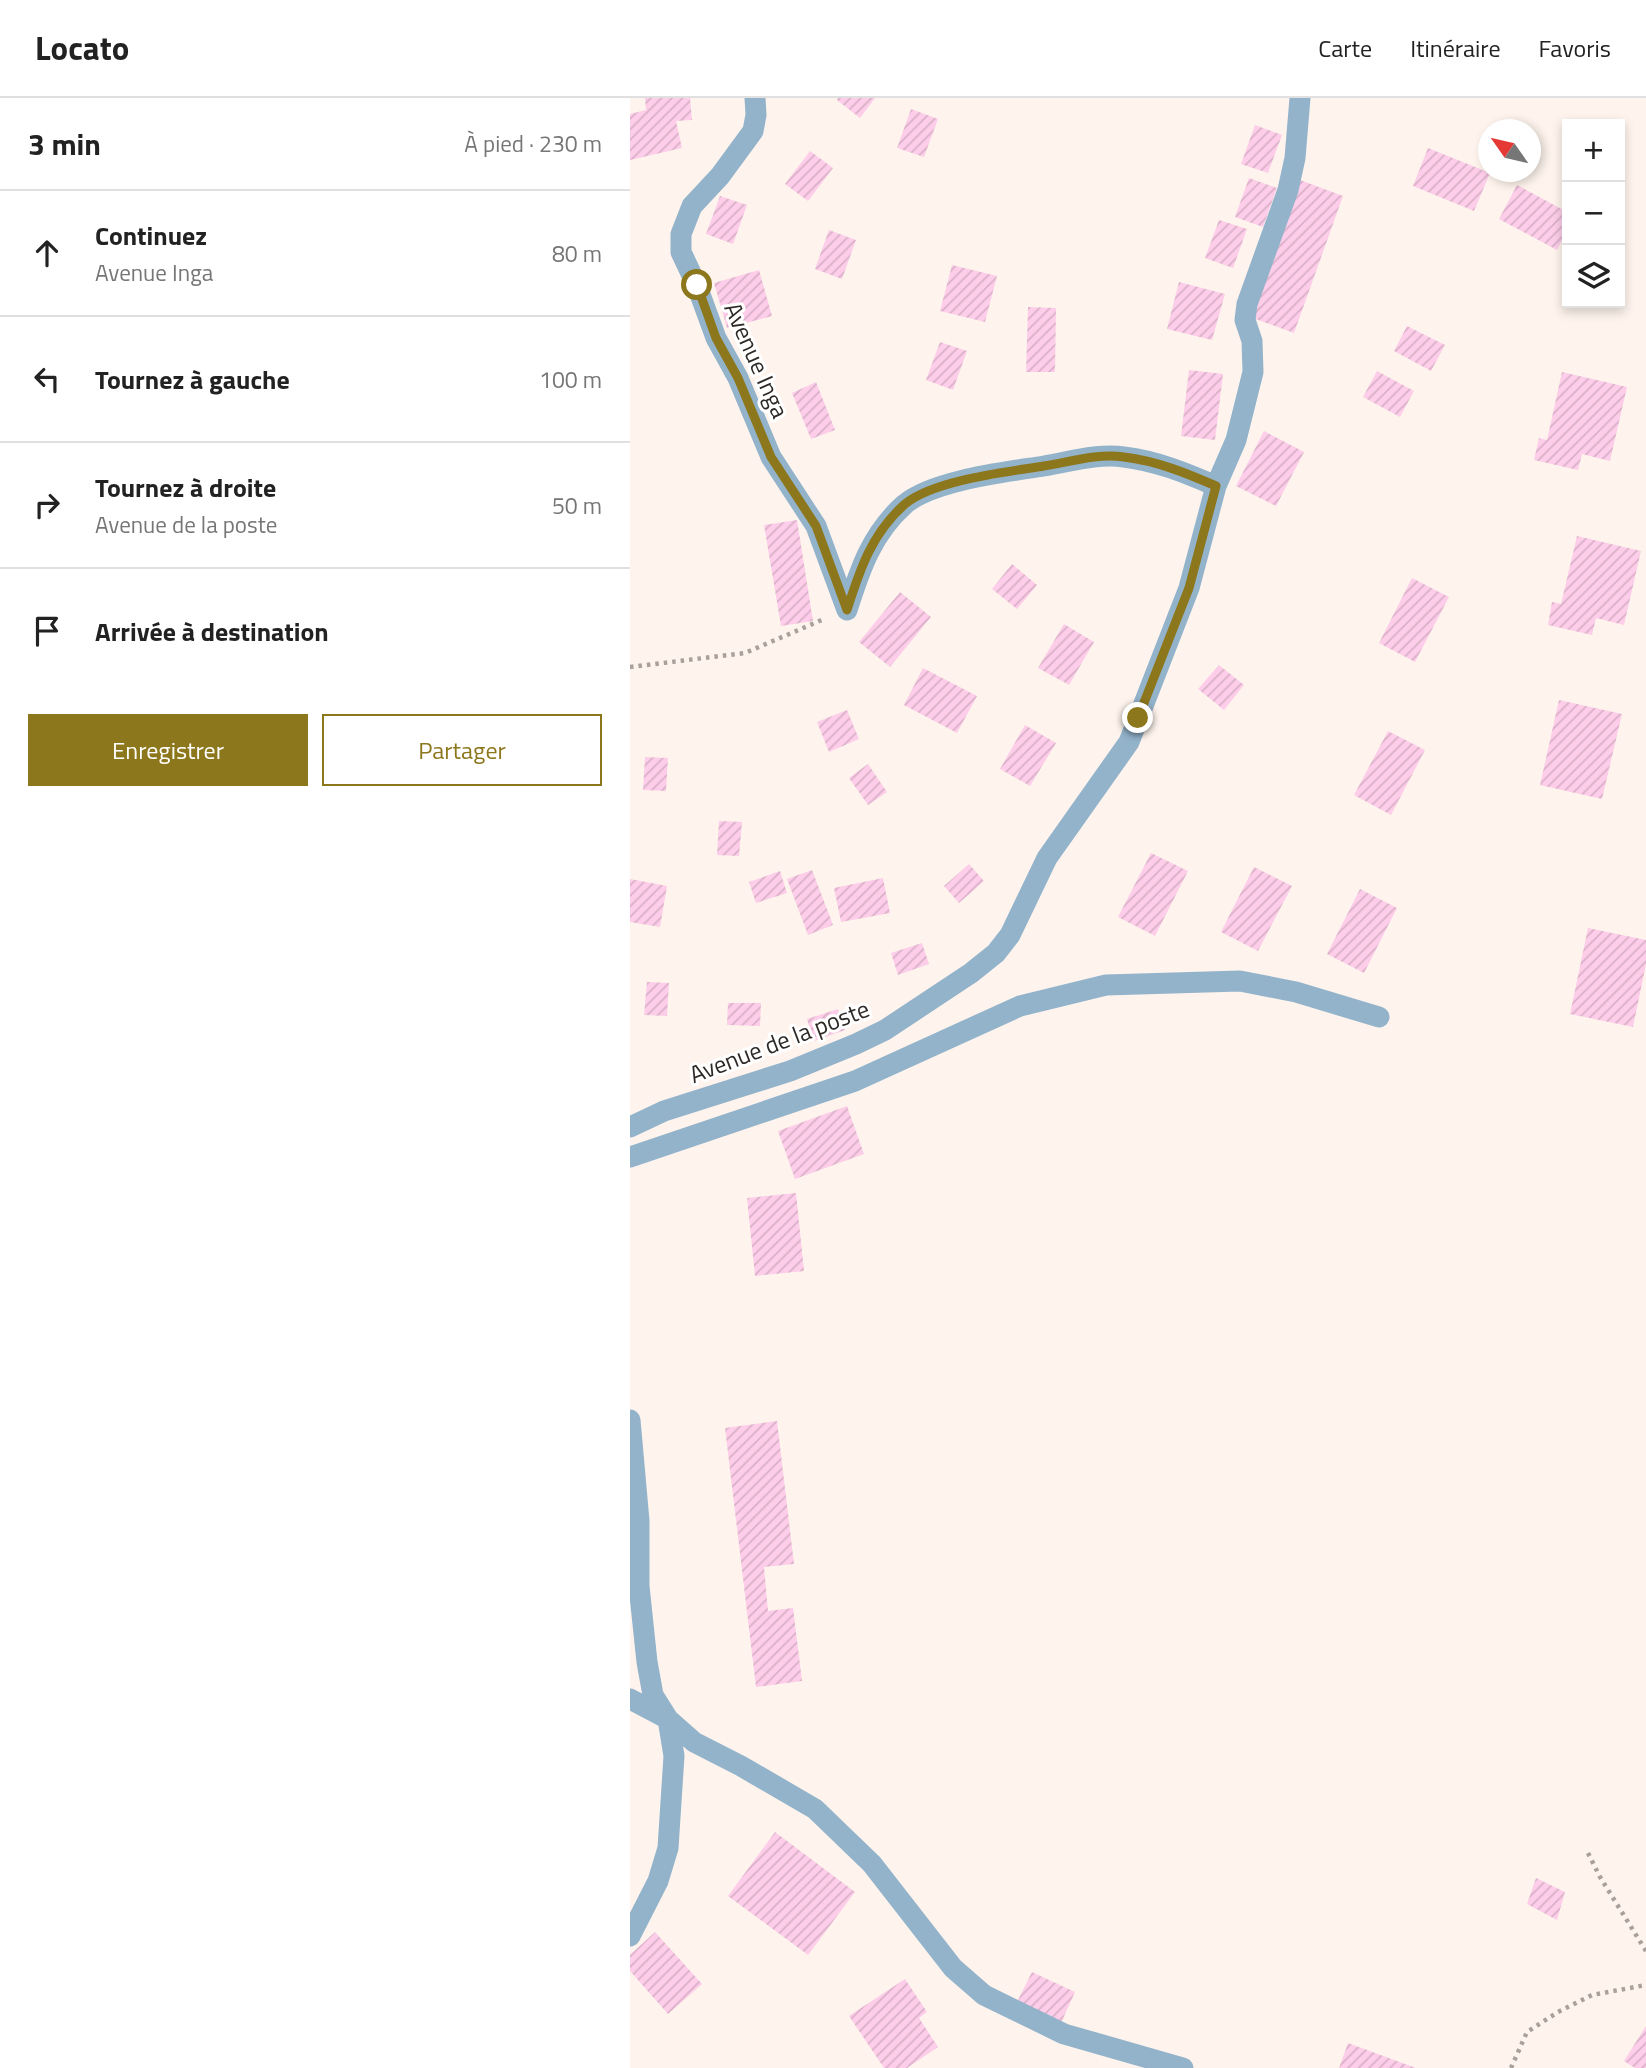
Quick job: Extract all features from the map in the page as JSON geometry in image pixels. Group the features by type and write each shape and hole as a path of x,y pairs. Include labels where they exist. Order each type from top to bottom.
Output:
{"street":[{"name":"Avenue Inga","path":"755,98 753,131 720,176 692,206 681,234 681,252 697,285 716,338 738,378 771,457 816,526 847,610"},
{"name":"Avenue de la poste","path":"630,1127 664,1111 790,1071 886,1030 971,973 996,953 1010,935 1047,858 1129,742 1189,588 1216,486 1236,440 1253,372 1252,341 1245,320 1247,304 1288,190 1295,158 1300,98"},
{"path":"847,610 866,555 881,528 907,502 930,490 997,474 1083,459 1121,456 1170,467 1216,486"},
{"path":"630,1157 855,1081 1020,1006 1106,985 1240,981 1296,992 1379,1017"},
{"path":"630,1420 639,1521 639,1586 647,1662 653,1695 668,1720 674,1756 668,1848 658,1881 630,1936"},
{"path":"630,1699 668,1720 694,1742 741,1766 815,1810 872,1864 953,1968 984,1996 1064,2034 1183,2068"}],"path":[{"path":"630,667 745,653 847,610"},
{"path":"1588,1853 1646,1951"},
{"path":"1511,2068 1527,2032 1558,2012 1592,1995 1646,1984"}],"building":[{"path":"645,98 690,98 692,120 676,121 682,148 630,160 630,114 646,110"},
{"path":"875,98 860,118 837,100"},
{"path":"911,109 938,119 924,157 897,148"},
{"path":"1255,125 1282,135 1268,173 1241,164"},
{"path":"1428,148 1478,168 1478,182 1486,182 1474,211 1413,186"},
{"path":"810,151 833,168 808,201 785,184"},
{"path":"1249,178 1277,188 1263,227 1235,217"},
{"path":"1300,180 1343,196 1294,333 1250,317"},
{"path":"1517,185 1562,209 1562,240 1557,250 1499,219"},
{"path":"720,196 747,205 733,244 706,234"},
{"path":"1219,220 1247,229 1233,268 1205,258"},
{"path":"829,230 856,240 842,279 815,269"},
{"path":"952,265 997,276 985,322 940,311"},
{"path":"759,270 772,316 727,328 714,283"},
{"path":"1179,282 1225,294 1212,340 1167,329"},
{"path":"1028,307 1056,308 1055,372 1026,372"},
{"path":"1407,326 1445,345 1431,371 1394,351"},
{"path":"940,342 967,351 953,390 926,380"},
{"path":"1189,370 1223,374 1215,440 1181,436"},
{"path":"1377,371 1414,391 1400,417 1363,397"},
{"path":"1562,372 1627,387 1610,461 1582,454 1578,470 1534,460 1539,438 1547,440"},
{"path":"816,382 835,430 811,439 792,393"},
{"path":"1264,431 1304,452 1276,506 1236,486"},
{"path":"797,520 813,621 781,626 764,525"},
{"path":"1577,536 1641,551 1624,625 1596,618 1592,635 1548,625 1552,602 1561,604"},
{"path":"1012,564 1037,585 1017,609 992,589"},
{"path":"1412,578 1449,597 1415,662 1379,643"},
{"path":"900,592 931,617 890,667 859,642"},
{"path":"1064,624 1094,642 1069,685 1038,668"},
{"path":"1219,665 1244,685 1224,710 1198,689"},
{"path":"923,668 977,696 957,733 904,705"},
{"path":"1559,700 1622,714 1602,799 1540,785"},
{"path":"847,710 859,739 829,752 817,722"},
{"path":"1025,725 1056,743 1030,786 1000,769"},
{"path":"1388,731 1425,750 1391,815 1354,795"},
{"path":"645,757 668,758 666,791 643,790"},
{"path":"868,764 887,792 868,805 849,778"},
{"path":"719,821 742,822 739,856 717,855"},
{"path":"1151,853 1188,871 1155,936 1118,917"},
{"path":"969,864 984,881 959,903 944,886"},
{"path":"1254,867 1292,886 1258,951 1221,932"},
{"path":"812,870 833,925 808,935 787,879"},
{"path":"780,871 787,893 756,903 749,882"},
{"path":"883,878 890,913 841,922 834,888"},
{"path":"630,879 667,886 660,927 630,922"},
{"path":"1360,889 1397,908 1364,973 1327,954"},
{"path":"1588,928 1646,940 1646,964 1633,1027 1570,1014"},
{"path":"922,943 929,964 898,975 891,953"},
{"path":"647,982 669,983 667,1016 644,1015"},
{"path":"728,1003 761,1003 760,1026 727,1025"},
{"path":"838,1009 845,1030 814,1041 807,1019"},
{"path":"847,1106 864,1154 795,1179 778,1131"},
{"path":"796,1193 804,1271 755,1276 747,1198"},
{"path":"777,1421 794,1564 764,1567 768,1611 793,1608 802,1681 756,1687 725,1428"},
{"path":"775,1832 855,1892 808,1955 728,1896"},
{"path":"1536,1878 1565,1892 1557,1920 1527,1904"},
{"path":"655,1932 702,1984 668,2014 630,1971 630,1955"},
{"path":"1032,1972 1075,1992 1061,2023 1017,2002"},
{"path":"905,1979 927,2012 919,2018 938,2047 907,2068 884,2068 849,2016"},
{"path":"1646,2026 1646,2068 1635,2068 1624,2061"},
{"path":"1348,2043 1416,2068 1339,2068"}],"route":[{"path":"697,285 716,338 738,378 771,457 816,526 847,610 866,555 881,528 907,502 930,490 997,474 1083,459 1121,456 1170,467 1216,486 1189,588 1138,718"}]}
